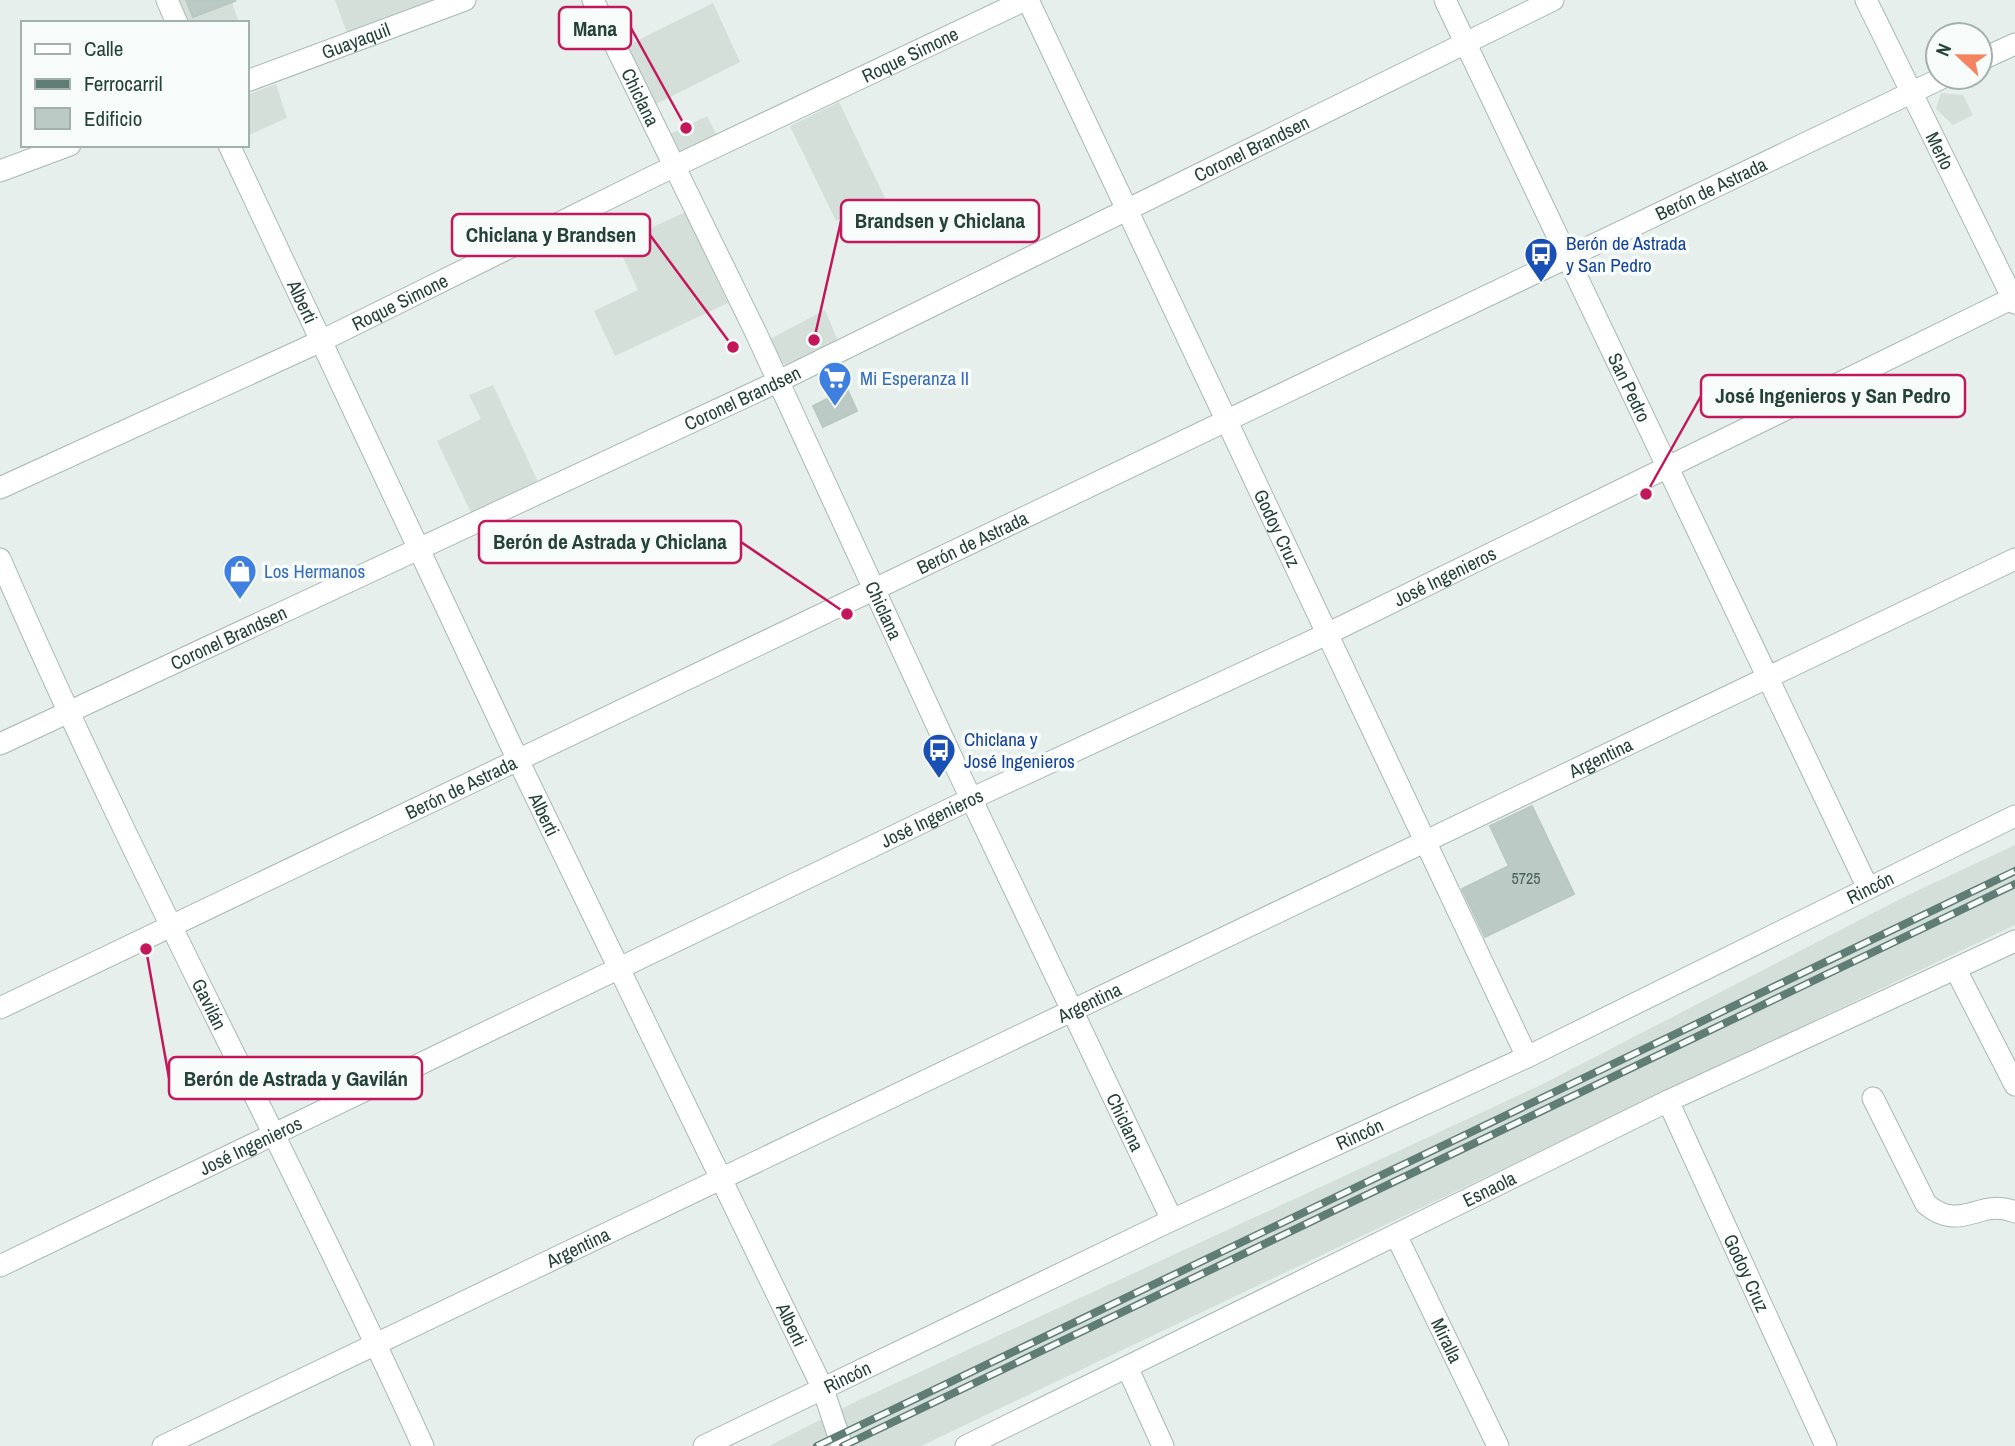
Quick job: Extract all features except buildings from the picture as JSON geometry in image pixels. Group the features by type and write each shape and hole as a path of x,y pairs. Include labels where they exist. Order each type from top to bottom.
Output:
{"street":[{"path":"167,0 176,21"},
{"name":"Guayaquil","path":"248,81 465,0"},
{"name":"Chiclana","path":"593,0 778,382 873,589 1172,1220"},
{"name":"Roque Simone","path":"0,488 318,342 673,166 1026,0"},
{"name":"Godoy Cruz","path":"1026,0 1329,633 1527,1057"},
{"name":"San Pedro","path":"1445,0 1669,465 1867,887"},
{"name":"Coronel Brandsen","path":"0,744 778,382 1553,0"},
{"name":"Merlo","path":"1866,0 2014,299"},
{"path":"1994,54 2015,44"},
{"name":"Berón de Astrada","path":"0,1008 1924,86"},
{"path":"0,171 65,147"},
{"name":"Alberti","path":"230,147 318,342 823,1389 842,1446"},
{"name":"José Ingenieros","path":"0,1266 973,798 1329,633 2014,299"},
{"name":"Gavilán","path":"0,559 67,713 275,1134 423,1446"},
{"name":"Argentina","path":"163,1446 1428,843 2015,559"},
{"name":"Rincón","path":"704,1446 1172,1220 1527,1057 2015,816"},
{"name":"Esnaola","path":"966,1446 1128,1369 1668,1101 2015,941"},
{"path":"1956,970 2015,1085"},
{"path":"1873,1098 1926,1204 1939,1215 1958,1217 1998,1207 2015,1212"},
{"name":"Godoy Cruz","path":"1668,1101 1826,1446"},
{"name":"Miralla","path":"1396,1235 1498,1446"},
{"path":"1128,1369 1163,1446"}],"shaded area":[{"path":"177,0 237,0 232,2 238,21 186,21"},
{"path":"335,0 445,0 348,36"},
{"path":"713,3 740,62 654,105 626,46"},
{"path":"276,84 287,118 248,136 248,95"},
{"path":"1941,93 1963,95 1973,115 1953,125 1936,109"},
{"path":"839,102 885,198 836,221 790,126"},
{"path":"707,116 718,138 682,153 677,151 668,135"},
{"path":"685,212 728,303 615,356 594,311 638,290 617,244"},
{"path":"825,310 838,341 789,365 778,362 766,341"},
{"path":"493,385 540,486 473,517 437,441 481,419 469,395"},
{"path":"2015,845 2015,925 921,1446 769,1446 857,1401 1541,1085 1906,896"}],"railway":[{"path":"817,1446 2015,871"},
{"path":"843,1446 2015,884"}],"place":[{"name":"Mana","path":"686,128"},
{"name":"Berón de Astrada y San Pedro","path":"1541,284"},
{"name":"Brandsen y Chiclana","path":"814,340"},
{"name":"Chiclana y Brandsen","path":"733,347"},
{"name":"Mi Esperanza II","path":"835,408"},
{"name":"José Ingenieros y San Pedro","path":"1646,494"},
{"name":"Los Hermanos","path":"240,601"},
{"name":"Berón de Astrada y Chiclana","path":"847,614"},
{"name":"Chiclana y José Ingenieros","path":"939,780"},
{"name":"Berón de Astrada y Gavilán","path":"146,949"}]}
